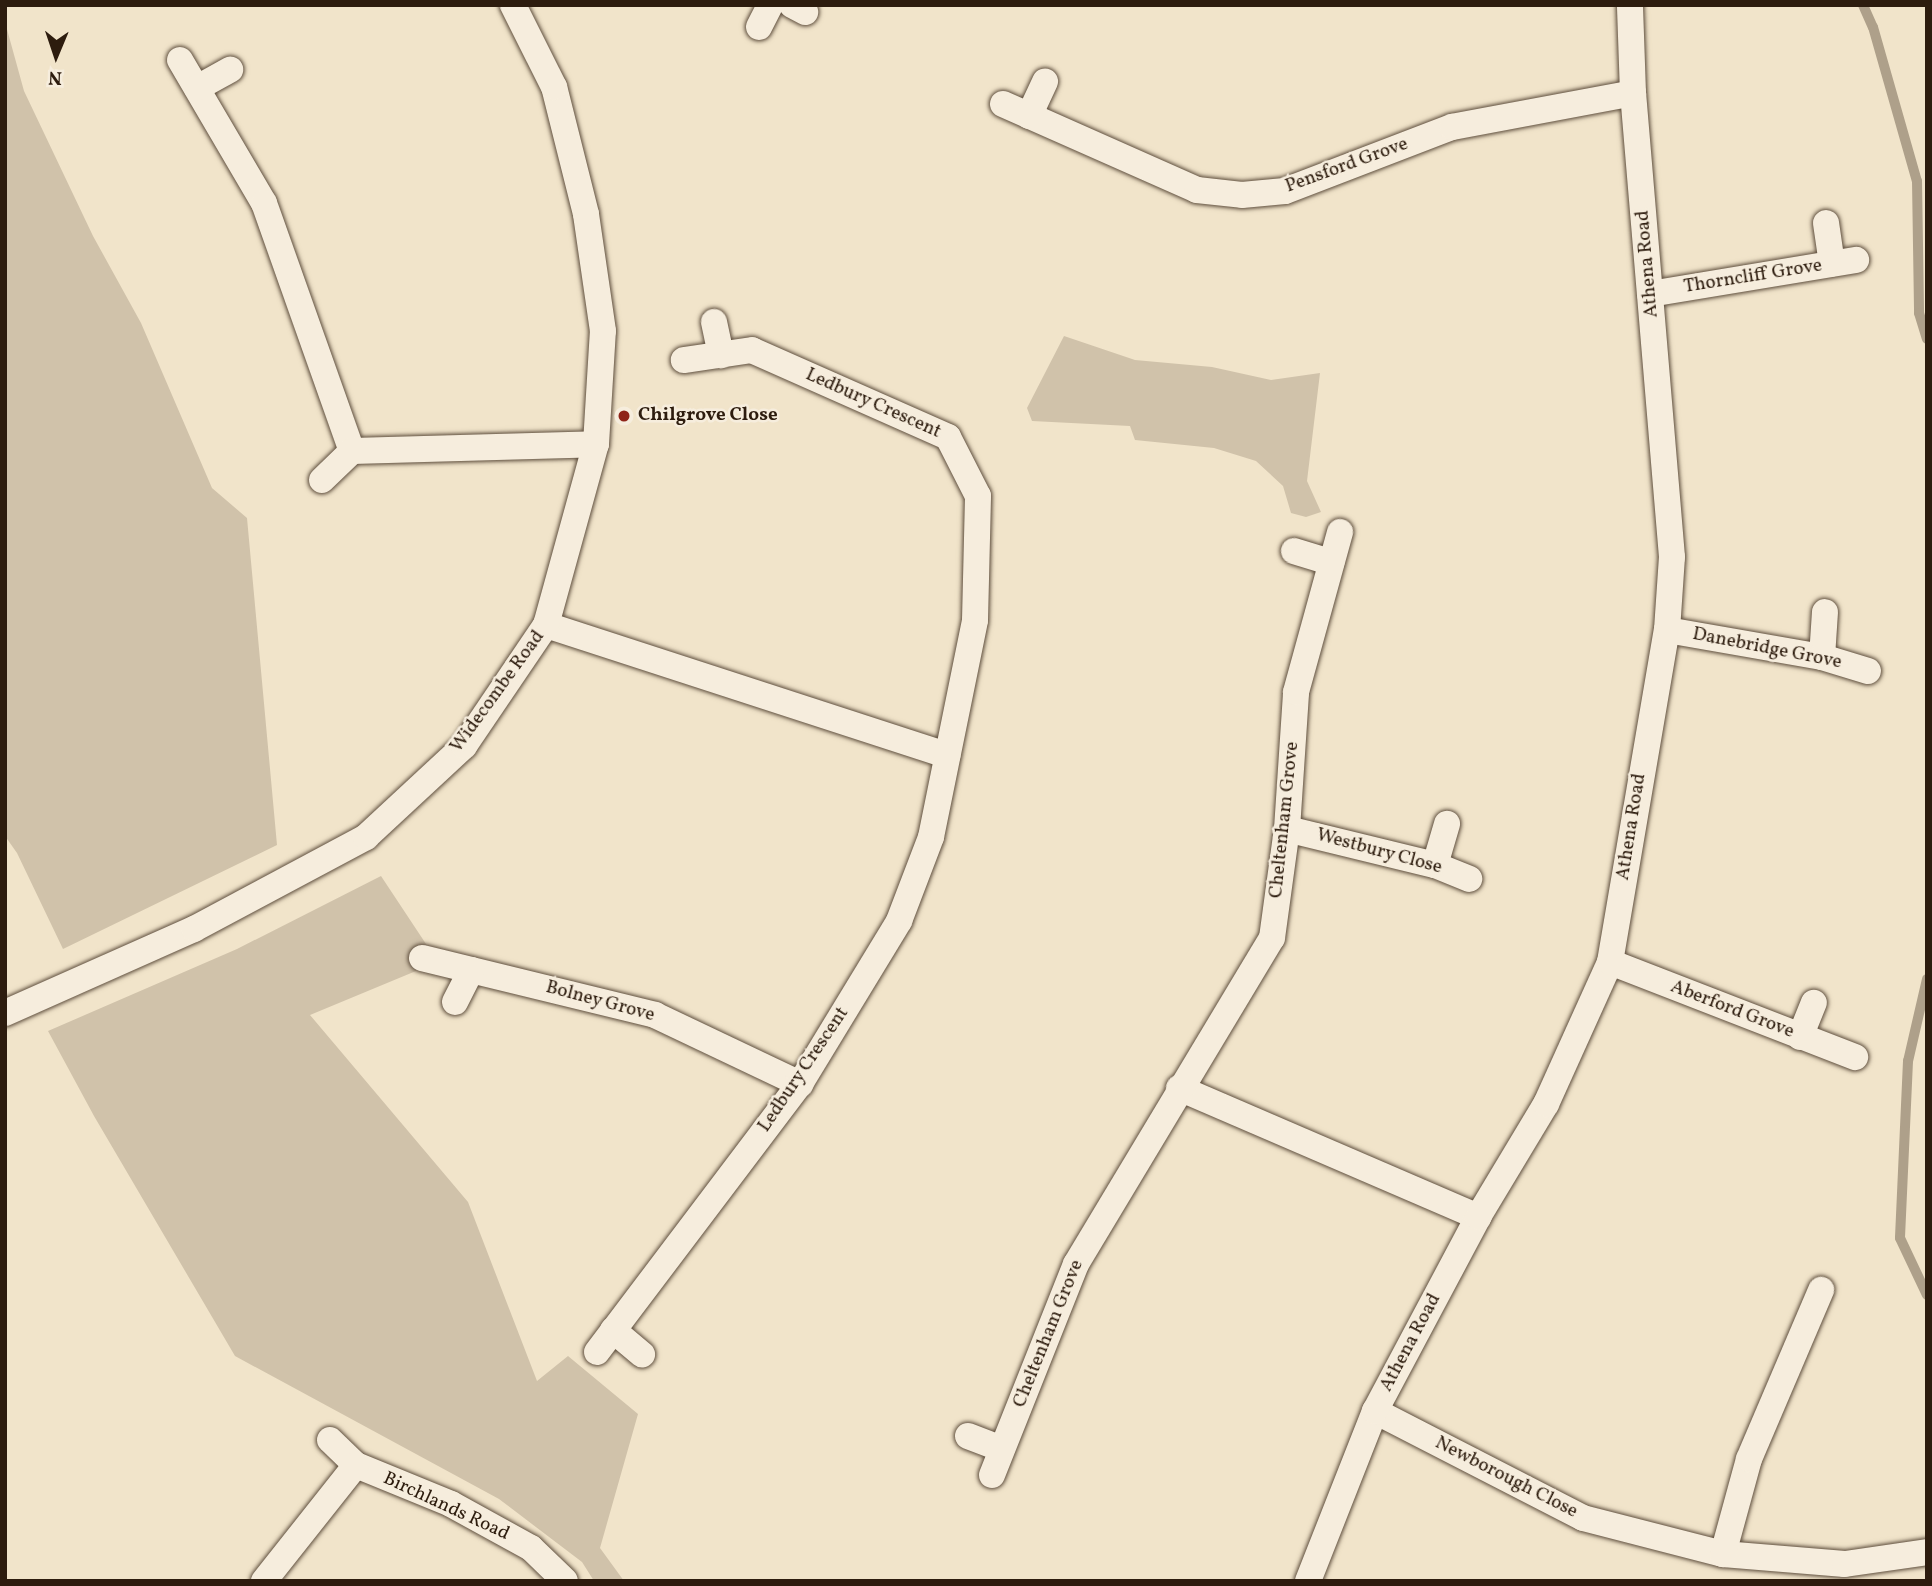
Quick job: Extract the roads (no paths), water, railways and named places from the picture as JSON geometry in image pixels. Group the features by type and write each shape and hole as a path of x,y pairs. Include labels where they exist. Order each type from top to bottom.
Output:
{"street":[{"name":"Widecombe Road","path":"5,1013 194,929 366,837 464,746 546,625 596,444 603,331 586,214 554,88 513,5"},
{"name":"Athena Road","path":"1308,1581 1374,1411 1478,1217 1546,1104 1610,962 1667,630 1672,557 1633,93 1630,5"},
{"path":"180,60 264,203 352,451"},
{"path":"197,88 230,70"},
{"path":"1029,116 1045,81"},
{"name":"Pensford Grove","path":"1003,104 1197,190 1242,195 1285,191 1452,127 1633,93"},
{"name":"Thorncliff Grove","path":"1650,294 1844,262 1826,223"},
{"path":"714,322 721,355"},
{"name":"Ledbury Crescent","path":"597,1352 800,1084 899,921 931,836 975,620 978,496 948,437 752,350 684,360"},
{"path":"322,480 352,451 596,444"},
{"name":"Cheltenham Grove","path":"992,1475 1076,1264 1272,938 1287,829 1296,692 1340,532"},
{"path":"1294,551 1331,562"},
{"path":"1822,657 1825,612"},
{"path":"546,625 947,755"},
{"name":"Danebridge Grove","path":"1667,630 1822,657 1868,671"},
{"path":"1436,865 1447,824"},
{"name":"Westbury Close","path":"1287,829 1436,865 1469,879"},
{"name":"Bolney Grove","path":"422,958 655,1015 800,1084"},
{"name":"Aberford Grove","path":"1610,962 1855,1057"},
{"path":"455,1002 471,970"},
{"path":"1800,1037 1814,1003"},
{"path":"1180,1088 1478,1217"},
{"path":"1723,1554 1749,1459 1813,1341 1821,1290"},
{"path":"614,1331 642,1354"},
{"name":"Newborough Close","path":"1374,1411 1583,1518 1723,1554 1845,1564 1927,1552"},
{"path":"968,1436 1002,1449"},
{"path":"264,1581 356,1465 330,1440"},
{"name":"Birchlands Road","path":"356,1465 451,1504 531,1548 565,1581"}],"waterway":[{"path":"1863,5 1873,27 1917,181 1919,313 1927,339"},
{"path":"1927,979 1908,1061 1900,1238 1927,1295"}],"place":[{"name":"Chilgrove Close","path":"624,416"}]}
